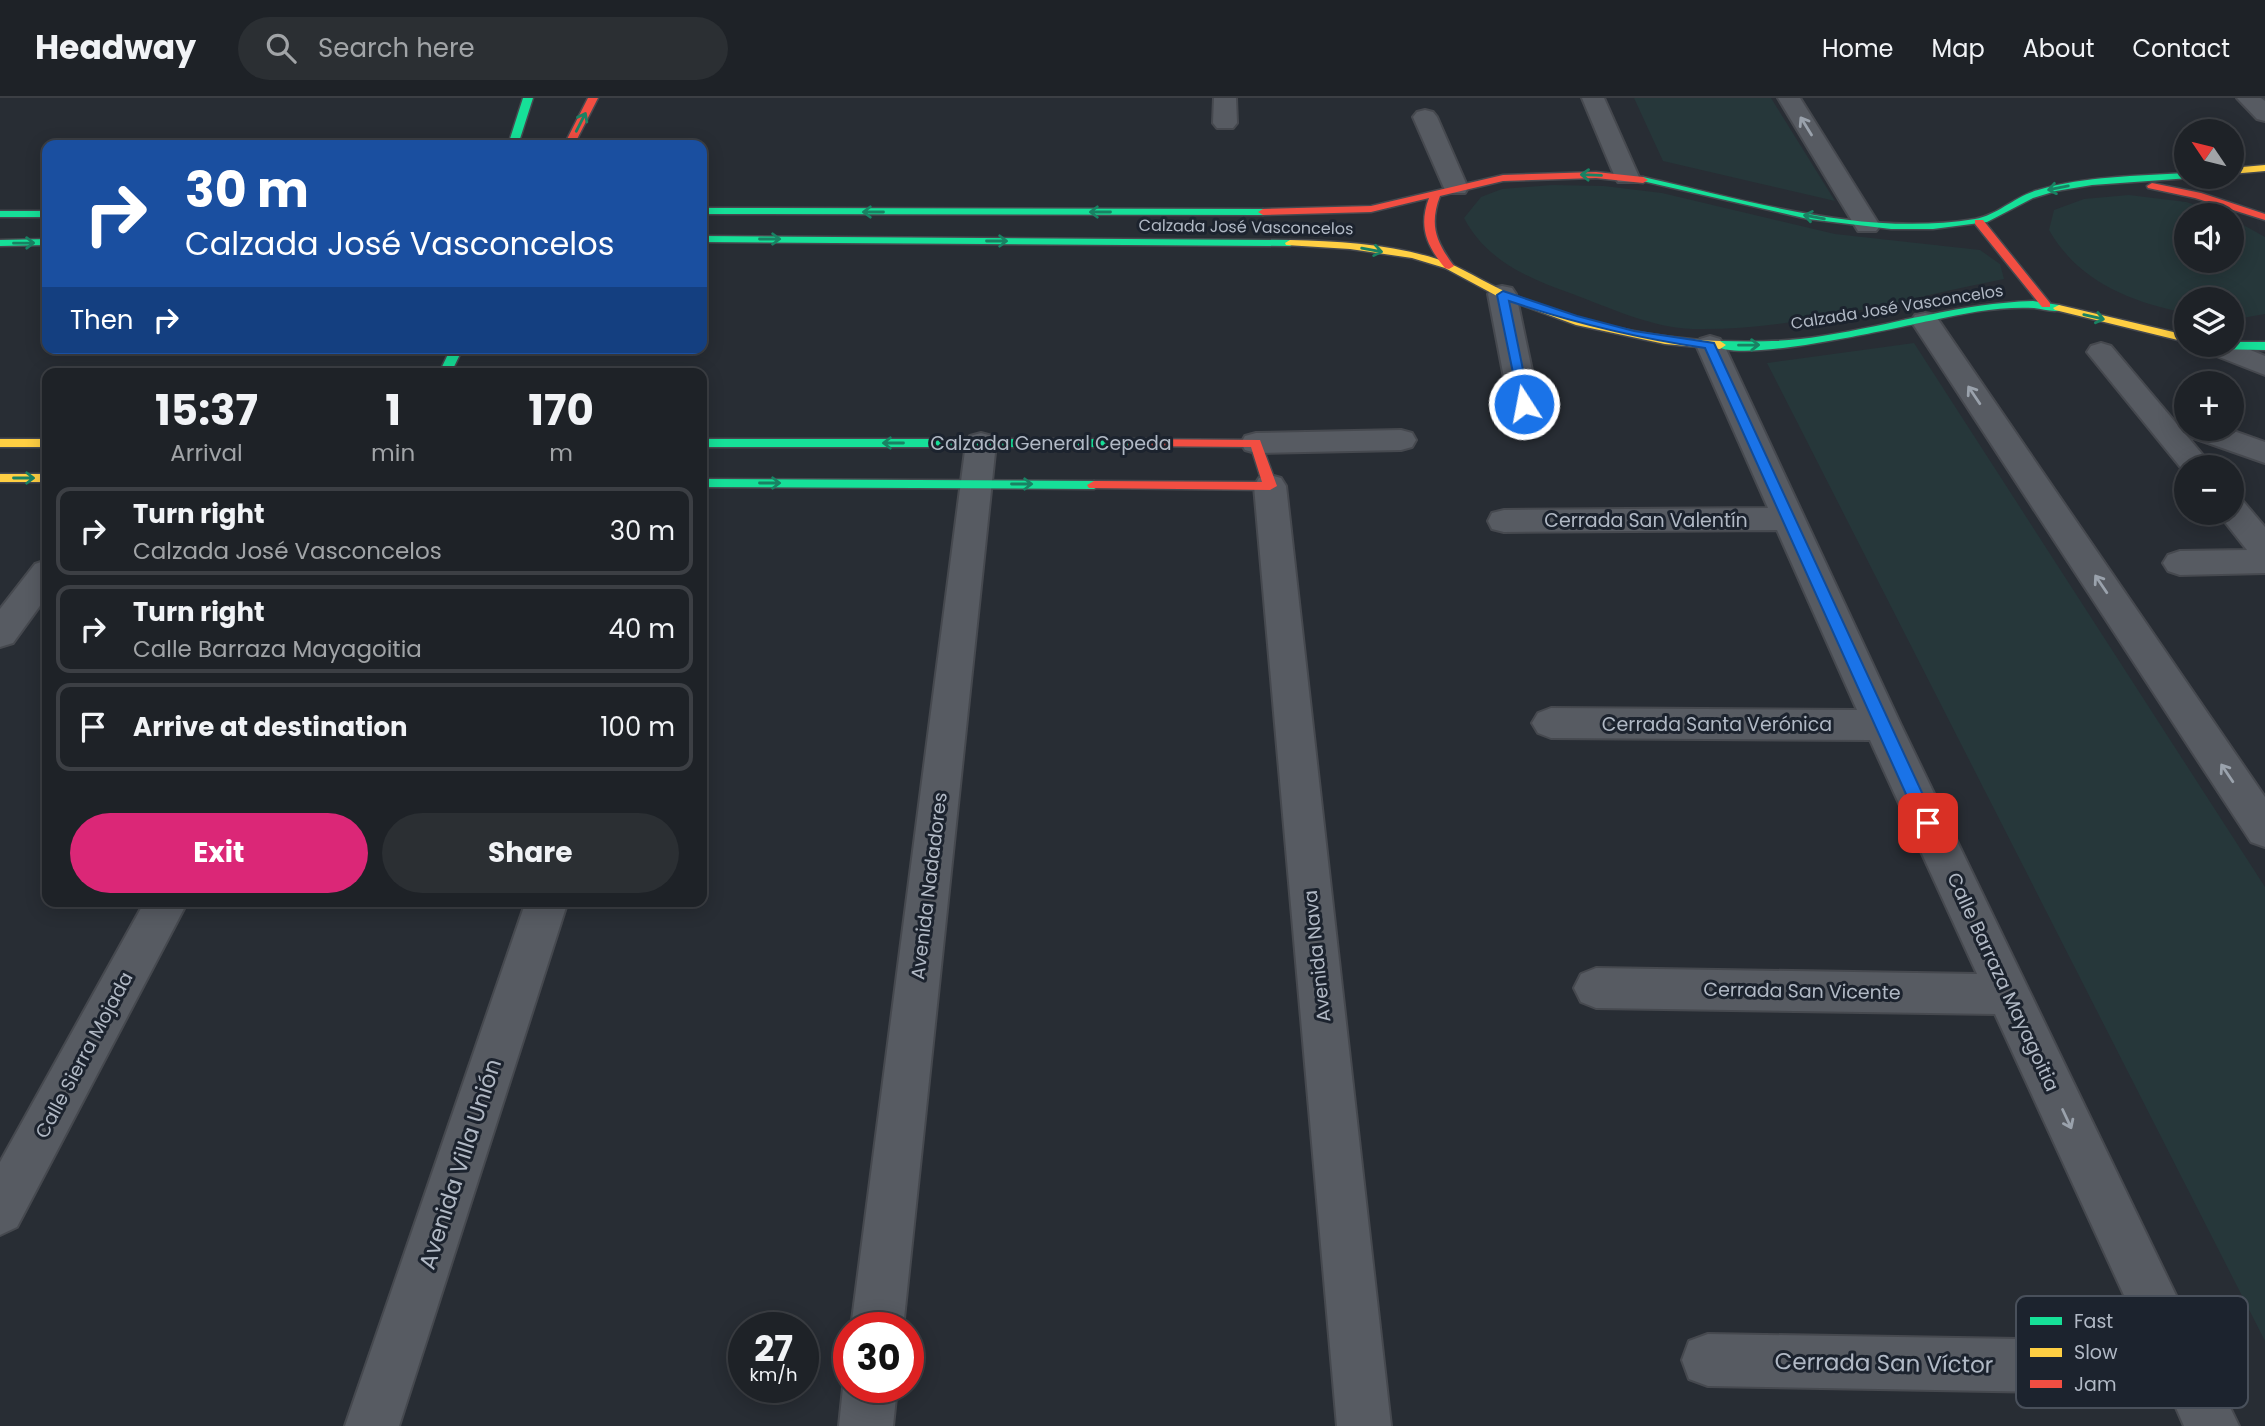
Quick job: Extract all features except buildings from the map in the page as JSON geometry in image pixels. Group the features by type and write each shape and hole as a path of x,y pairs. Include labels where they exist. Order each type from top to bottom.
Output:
{"street":[{"path":"515,140 528,98"},
{"path":"572,140 593,98"},
{"path":"1225,98 1225,123"},
{"path":"1592,98 1628,177"},
{"path":"1789,98 1867,226"},
{"path":"2248,98 2265,114"},
{"path":"1425,117 1446,191 1427,213 1425,229 1430,246 1449,266"},
{"path":"2244,170 2265,169"},
{"name":"Calzada José Vasconcelos","path":"707,211 1307,212 1371,209 1503,178 1548,174 1628,177 1811,217 1867,226 1927,227 1979,222 2036,193 2081,184 2174,177"},
{"path":"2126,182 2197,195 2265,217"},
{"path":"0,214 42,214"},
{"path":"1979,222 2046,305"},
{"name":"Calzada José Vasconcelos","path":"707,239 1311,243 1368,248 1449,266 1503,295 1573,319 1634,334 1710,345 1752,346 1821,340 1984,308 2046,305 2174,336"},
{"path":"0,243 42,242"},
{"path":"1503,295 1524,404"},
{"path":"1925,321 2265,830"},
{"name":"Calle Barraza Mayagoitia","path":"1710,345 1882,725 2151,1296"},
{"path":"2244,346 2265,346"},
{"path":"2101,352 2187,455"},
{"path":"2242,357 2265,366"},
{"path":"2150,411 2174,420"},
{"name":"Calzada General Cepeda","path":"707,443 1256,443 1401,440"},
{"path":"2232,441 2265,453"},
{"path":"0,443 42,443"},
{"name":"Avenida Nadadores","path":"879,1312 981,443"},
{"path":"707,483 1270,486 1256,443"},
{"path":"0,478 42,478"},
{"name":"Avenida Nava","path":"1270,486 1364,1426"},
{"name":"Cerrada San Valentín","path":"1504,521 1789,519"},
{"path":"2244,524 2265,549"},
{"path":"2179,563 2265,561"},
{"path":"0,634 42,579"},
{"name":"Cerrada Santa Verónica","path":"1551,723 1882,725"},
{"name":"Calle Sierra Mojada","path":"0,1210 164,907"},
{"name":"Avenida Villa Unión","path":"372,1426 545,907"},
{"name":"Cerrada San Vicente","path":"1596,988 2008,994"},
{"name":"Cerrada San Víctor","path":"1708,1360 2016,1365"},
{"path":"866,1426 868,1403"},
{"name":"Calle Barraza Mayagoitia","path":"2204,1408 2212,1426"}],"shaded area":[{"path":"1634,98 1771,98 1835,201 1663,161"},
{"path":"1552,185 1604,186 1662,193 1835,234 1980,250 2000,264 2004,279 1849,312 1771,325 1693,329 1662,325 1615,310 1523,274 1484,245 1464,218 1481,197 1502,189"},
{"path":"2129,195 2189,203 2174,203 2174,273 2244,273 2244,225 2265,237 2265,314 2244,318 2244,287 2174,287 2174,310 2145,303 2090,276 2061,248 2049,230 2054,210 2084,199"},
{"path":"1914,343 2265,887 2265,1341 2248,1308 2248,1296 2242,1296 1767,363"}],"traffic: fast":[{"path":"515,140 528,98"},
{"path":"1643,180 1808,216 1891,226 1933,226 1983,220 2029,196 2055,188 2092,182 2174,177"},
{"path":"707,211 1263,212"},
{"path":"0,214 42,214"},
{"path":"707,239 1290,243"},
{"path":"0,243 42,242"},
{"path":"1720,345 1770,345 1821,340 1941,315 2005,305 2059,308"},
{"path":"2244,346 2265,346"},
{"path":"447,368 454,354"},
{"path":"707,443 1132,443"},
{"path":"707,483 1094,485"}],"traffic: slow":[{"path":"2244,170 2265,168"},
{"path":"1290,243 1350,246 1412,255 1449,266 1501,294 1580,323 1665,341 1720,345"},
{"path":"2059,308 2174,336"},
{"path":"0,443 42,443"},
{"path":"0,478 42,478"}],"traffic: jam":[{"path":"572,140 593,98"},
{"path":"1263,212 1371,209 1503,178 1596,175 1643,180"},
{"path":"2152,186 2197,195 2265,217"},
{"path":"1436,194 1429,215 1429,232 1436,249 1449,266"},
{"path":"1979,222 2046,305"},
{"path":"1094,485 1270,486 1256,443 1132,443"}],"route":[{"path":"1524,404 1503,295 1573,319 1634,334 1710,345 1928,823"}]}
